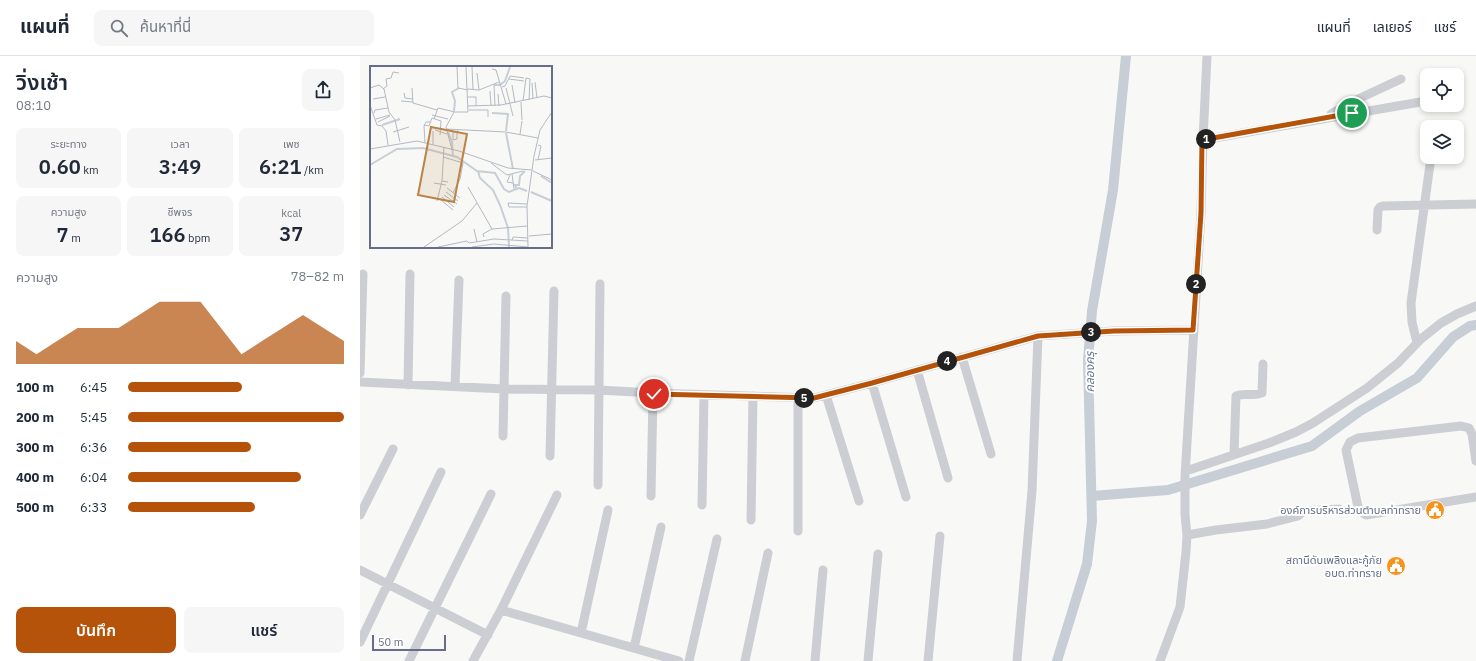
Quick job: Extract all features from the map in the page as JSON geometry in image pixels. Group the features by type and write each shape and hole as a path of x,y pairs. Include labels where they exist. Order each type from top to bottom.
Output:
{"street":[{"path":"1160,661 1180,607 1187,536 1185,474 1201,213 1202,140 1207,56"},
{"path":"1324,118 1356,100 1402,79"},
{"path":"1202,140 1420,102"},
{"path":"1417,343 1412,322 1411,303 1430,164"},
{"path":"1377,230 1378,210 1380,207 1476,204"},
{"path":"360,373 363,274"},
{"path":"408,385 410,274"},
{"path":"455,386 459,280"},
{"path":"598,485 600,284"},
{"path":"550,456 554,291"},
{"path":"503,436 506,296"},
{"path":"1185,474 1234,454 1269,443 1313,423 1367,388 1398,363 1417,343 1441,323 1476,306"},
{"path":"360,382 504,389 599,390 654,394 814,398 1038,336 1114,331 1193,330"},
{"path":"1017,661 1032,491 1038,336"},
{"path":"962,357 991,454"},
{"path":"1234,454 1236,396 1240,394 1258,395 1262,393 1263,364"},
{"path":"917,370 948,478"},
{"path":"872,383 906,497"},
{"path":"651,496 654,394"},
{"path":"702,505 704,395"},
{"path":"826,395 859,501"},
{"path":"751,520 753,396"},
{"path":"798,397 798,531"},
{"path":"1476,461 1472,434 1469,428 1461,426 1358,438 1350,442 1346,450 1358,507 1361,512 1366,515 1476,497"},
{"path":"360,515 393,449"},
{"path":"360,642 441,472"},
{"path":"409,661 491,494"},
{"path":"473,661 501,610 557,495"},
{"path":"1187,536 1216,530 1267,524 1298,516 1304,511 1339,509"},
{"path":"582,633 608,510"},
{"path":"634,648 661,527"},
{"path":"928,661 940,536"},
{"path":"689,661 717,539"},
{"path":"745,661 768,553"},
{"path":"868,661 878,554"},
{"path":"360,570 488,634"},
{"path":"815,661 823,570"},
{"path":"501,610 679,661"}],"waterway":[{"name":"คลองครุ","path":"1057,661 1087,564 1092,521 1088,360 1092,311 1113,190 1126,56"},
{"path":"1092,496 1168,490 1312,446 1360,411 1417,378 1453,337 1470,326 1476,325"}],"place":[{"name":"องค์การบริหารส่วนตำบลท่าทราย","path":"1435,510"},
{"name":"สถานีดับเพลิงและกู้ภัย อบต.ท่าทราย","path":"1396,566"}],"route":[{"path":"654,394 814,398 1038,336 1114,331 1193,330 1201,213 1202,140 1352,113"}]}
